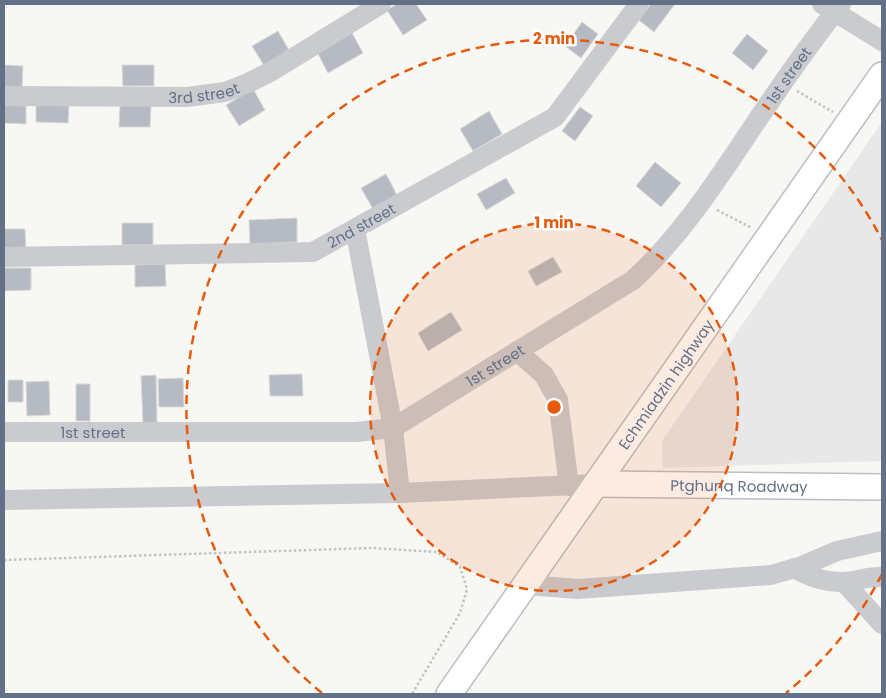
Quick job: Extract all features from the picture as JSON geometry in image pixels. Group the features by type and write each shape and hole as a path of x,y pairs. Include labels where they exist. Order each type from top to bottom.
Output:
{"main road":[{"name":"Echmiadzin highway","path":"449,694 561,535 584,490 769,237 882,75"},
{"name":"Ptghunq Roadway","path":"584,490 882,487"}],"street":[{"name":"3rd street","path":"4,96 187,97 225,92 272,71 382,4"},
{"name":"2nd street","path":"4,257 313,252 555,117 639,4"},
{"path":"832,6 882,41"},
{"name":"1st street","path":"4,432 357,432 393,428 633,280 655,260 703,202 832,6"},
{"path":"355,229 393,428 400,493"},
{"path":"4,500 584,490 558,400 544,376 517,351"},
{"path":"526,585 578,590 771,575 837,551 882,541"},
{"path":"794,568 813,578 844,582 871,576 882,577"},
{"path":"844,582 882,624"}],"path":[{"path":"783,82 850,122"},
{"path":"703,202 769,237"},
{"path":"4,560 113,558 372,548 437,552 460,567 467,588 460,612 412,694"}],"shaded area":[{"path":"882,122 882,461 663,468 662,441"}],"building":[{"path":"397,4 416,4 427,20 403,35 387,10"},
{"path":"651,4 675,4 654,32 639,20"},
{"path":"582,22 598,34 581,58 565,46"},
{"path":"278,31 290,52 265,67 252,46"},
{"path":"352,33 363,53 328,73 317,52"},
{"path":"747,34 768,51 753,70 732,53"},
{"path":"4,65 23,66 22,89 4,88"},
{"path":"122,65 154,65 154,86 123,86"},
{"path":"253,89 265,110 239,126 226,105"},
{"path":"36,104 69,105 68,123 36,122"},
{"path":"4,105 26,106 26,124 4,123"},
{"path":"120,105 151,105 150,127 119,127"},
{"path":"580,107 593,116 575,141 562,131"},
{"path":"489,111 502,134 473,151 460,129"},
{"path":"655,162 681,183 661,207 636,186"},
{"path":"386,174 397,195 373,209 361,188"},
{"path":"506,178 515,193 486,210 477,194"},
{"path":"297,218 297,242 250,244 249,220"},
{"path":"122,223 153,223 153,245 122,245"},
{"path":"4,229 25,229 26,251 4,252"},
{"path":"553,257 562,272 536,286 528,271"},
{"path":"165,264 166,286 135,287 135,265"},
{"path":"4,268 31,268 31,290 4,291"},
{"path":"451,312 462,330 428,351 418,333"},
{"path":"302,374 303,396 270,396 269,375"},
{"path":"156,375 157,423 143,424 141,376"},
{"path":"183,378 184,407 159,407 158,379"},
{"path":"8,380 23,380 23,402 8,402"},
{"path":"49,381 50,415 27,416 26,382"},
{"path":"76,384 90,384 90,421 76,421"}]}
